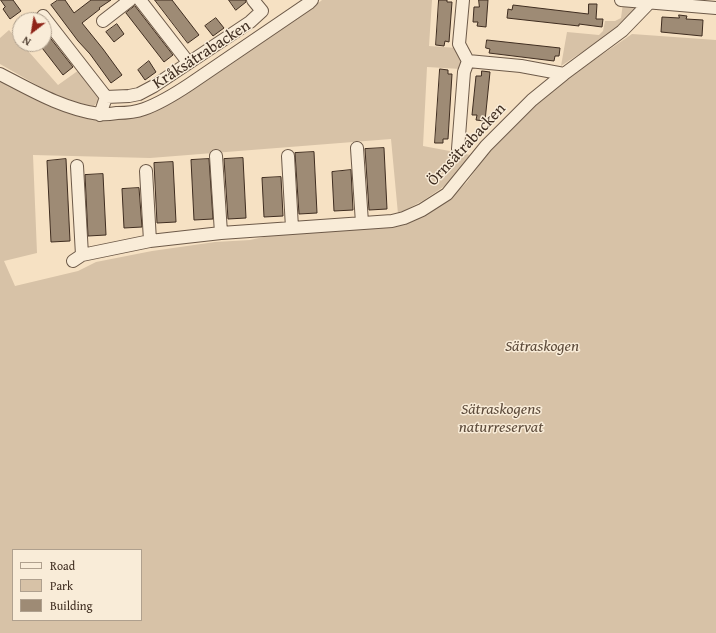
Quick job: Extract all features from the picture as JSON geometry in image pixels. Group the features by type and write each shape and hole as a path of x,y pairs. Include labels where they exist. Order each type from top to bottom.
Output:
{"street":[{"path":"103,21 130,0"},
{"name":"Kråksätrabacken","path":"140,0 188,62"},
{"name":"Kråksätrabacken","path":"106,97 139,94 154,86 250,22 262,11 253,0"},
{"name":"Kråksätrabacken","path":"0,74 46,97 78,110 100,115 127,113 143,109 174,95 297,12 312,0"},
{"path":"463,0 459,44 468,61 521,66 564,74"},
{"path":"621,0 651,1 716,8"},
{"name":"Örnsätrabacken","path":"77,166 78,258 150,241 221,233 392,221 404,218 422,210 448,194 486,146 532,100 622,31 651,1"},
{"path":"52,26 106,97 100,115"},
{"name":"Örnsätrabacken","path":"458,149 464,72 468,61"},
{"path":"357,148 362,223"},
{"path":"216,156 221,233"},
{"path":"288,156 292,228"},
{"path":"146,171 150,241"}],"green space":[{"name":"Sätraskogen","path":"322,0 432,0 429,46 457,48 462,59 461,69 427,67 423,146 471,155 449,183 424,200 398,214 391,139 150,158 33,155 37,253 4,261 15,286 78,271 96,262 152,251 215,242 250,240 273,235 388,227 450,198 467,182 490,150 518,119 556,86 632,34 716,40 716,633 0,633 0,79 45,104 77,116 101,119 161,108 197,87"},
{"path":"623,3 638,6 612,31 561,66 567,32 599,35 603,31 605,21 615,21 621,18"},
{"path":"9,30 12,33 12,52 29,52 58,85 79,70 98,94 99,100 94,106 76,103 49,92 0,64 0,38"}],"building":[{"path":"1,0 13,0 21,11 12,12 12,18 10,19 3,9 5,7"},
{"path":"58,0 65,0 74,13 91,0 111,0 82,23 122,75 111,83 51,5"},
{"path":"155,0 172,0 199,35 188,43"},
{"path":"229,0 246,0 246,2 236,10"},
{"path":"439,0 447,0 447,2 452,2 449,42 445,41 444,46 436,45"},
{"path":"479,0 488,0 486,27 477,26 478,22 473,22 474,7 479,7"},
{"path":"589,4 597,4 596,19 603,19 602,27 507,18 508,9 512,10 513,5 588,14"},
{"path":"135,6 173,55 164,62 126,13"},
{"path":"679,15 687,16 686,19 703,20 702,36 661,32 662,17 679,18"},
{"path":"216,18 224,28 213,36 205,26"},
{"path":"117,24 124,34 114,42 106,32"},
{"path":"52,40 73,67 63,75 45,52 52,52"},
{"path":"487,40 560,48 559,56 555,56 554,61 489,53 490,49 486,48"},
{"path":"149,61 156,72 145,80 138,70"},
{"path":"440,69 448,70 448,74 452,74 448,139 443,139 443,143 435,143"},
{"path":"482,71 490,72 485,121 476,120 477,115 472,115 476,76 481,76"},
{"path":"384,148 387,209 369,210 365,149"},
{"path":"314,152 317,213 299,214 295,153"},
{"path":"243,158 246,218 228,219 224,159"},
{"path":"66,159 70,241 51,242 47,161"},
{"path":"209,159 213,219 194,220 191,160"},
{"path":"173,162 176,222 157,223 154,163"},
{"path":"351,170 353,210 334,211 332,172"},
{"path":"103,174 106,235 88,236 85,175"},
{"path":"281,177 283,216 264,217 262,178"},
{"path":"139,188 142,227 124,228 122,189"}],"park label":[{"name":"Sätraskogens naturreservat","path":"501,419"}]}
